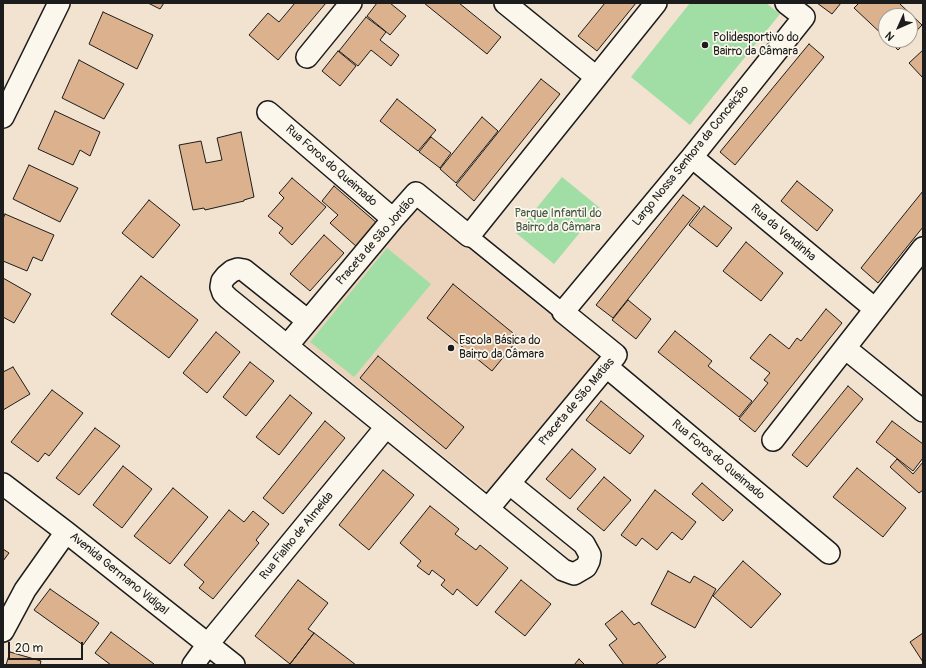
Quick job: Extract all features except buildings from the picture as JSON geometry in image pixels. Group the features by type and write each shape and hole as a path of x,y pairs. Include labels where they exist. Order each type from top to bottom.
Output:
{"street":[{"path":"3,117 59,3"},
{"path":"307,57 351,3"},
{"path":"505,3 596,77"},
{"path":"563,312 469,236 656,3"},
{"name":"Largo Nossa Senhora da Conceição","path":"563,312 692,156 804,17 786,3"},
{"name":"Rua Foros do Queimado","path":"268,112 393,219"},
{"name":"Rua da Vendinha","path":"692,156 875,309"},
{"name":"Praceta de São Jordão","path":"287,346 416,193 469,236"},
{"path":"773,440 923,248"},
{"path":"308,321 244,270 238,269 232,271 222,281 223,293 228,298 563,570 574,574 586,567 590,555 584,544 510,484"},
{"name":"Praceta de São Matias","path":"488,509 616,355 563,312"},
{"path":"845,348 923,411"},
{"name":"Rua Foros do Queimado","path":"607,367 829,553"},
{"name":"Rua Fialho de Almeida","path":"193,665 208,644 386,427"},
{"name":"Avenida Germano Vidigal","path":"3,484 234,665"},
{"path":"3,631 25,590 66,532"}],"shaded area":[{"name":"Escola Básica do Bairro da Câmara","path":"415,210 422,211 600,355 598,362 489,493 305,344"}],"green space":[{"name":"Polidesportivo do Bairro da Câmara","path":"690,3 766,3 780,14 690,125 631,77"},
{"name":"Parque Infantil do Bairro da Câmara","path":"562,177 600,208 554,264 516,233"},
{"path":"387,248 431,284 354,377 310,342"}],"place":[{"name":"Polidesportivo do Bairro da Câmara","path":"705,45"},
{"name":"Escola Básica do Bairro da Câmara","path":"451,348"}]}
